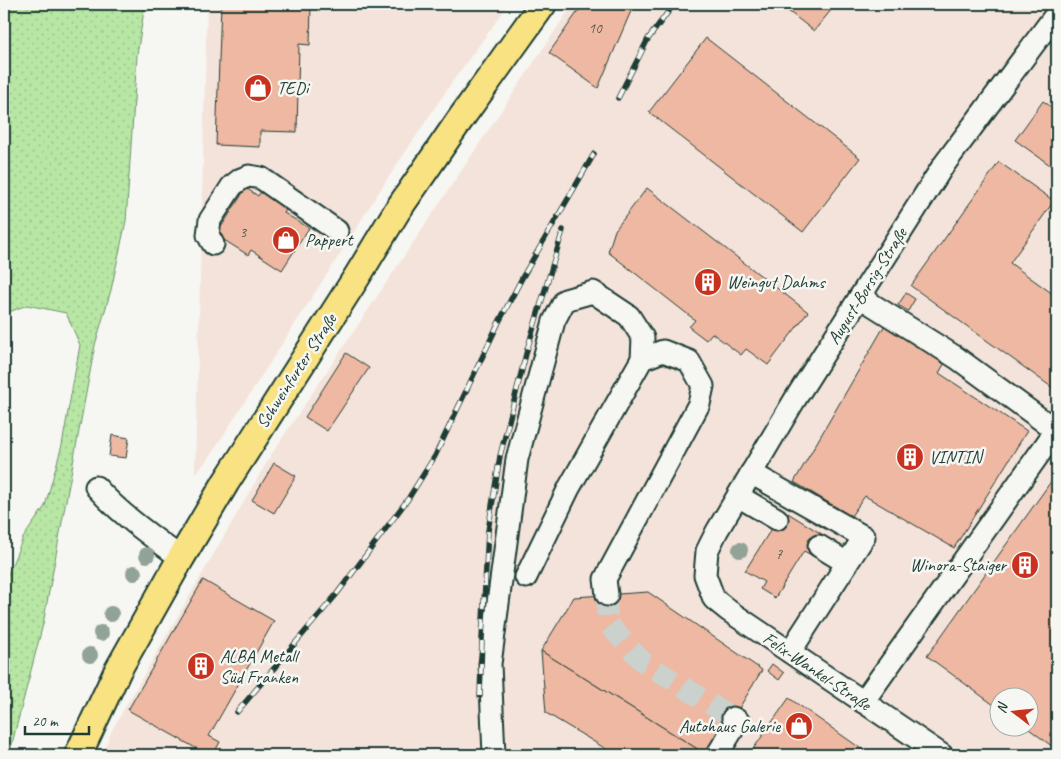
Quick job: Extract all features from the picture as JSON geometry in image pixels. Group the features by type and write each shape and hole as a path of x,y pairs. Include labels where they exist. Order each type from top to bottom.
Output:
{"main road":[{"name":"Schweinfurter Straße","path":"78,755 118,670 226,482 397,211 543,4"}],"street":[{"name":"August-Borsig-Straße","path":"706,576 707,551 717,531 794,401 943,166 1057,13"},
{"path":"213,244 208,235 210,220 232,186 249,176 261,178 337,231"},
{"path":"494,755 490,664 517,459 554,321 565,300 593,292 629,316 643,338 642,359 569,488 526,577"},
{"path":"860,296 957,358 1050,426 1052,436 863,702"},
{"path":"607,595 605,579 698,404 703,386 689,361 663,351 642,359"},
{"path":"751,474 864,537 790,652"},
{"path":"96,487 107,499 181,558"},
{"path":"738,496 777,519"},
{"path":"819,546 847,563"},
{"name":"Felix-Wankel-Straße","path":"706,576 714,599 729,612 942,755"},
{"path":"717,755 738,721 733,718"}],"shaded area":[{"path":"207,4 509,4 452,82 376,196 208,459 195,474"},
{"path":"573,4 1057,4 1057,755 102,755 112,730 271,455"}],"green space":[{"path":"4,4 145,4 137,55 126,221 111,290 95,345 43,624 9,755 4,755 4,584 23,538 45,506 62,445 80,345 66,313 27,305 4,314"}],"building":[{"name":"TEDi","path":"221,4 311,4 310,45 299,44 297,132 260,131 260,147 216,145"},
{"path":"583,4 634,4 598,88 549,53"},
{"path":"779,4 836,4 814,31"},
{"path":"706,38 860,158 803,232 649,112"},
{"path":"1043,101 1057,111 1057,170 1015,140"},
{"path":"999,162 1054,201 1010,263 1057,297 1057,391 911,286"},
{"path":"246,188 258,196 262,190 288,207 284,213 309,228 282,270 251,250 248,255 216,235"},
{"name":"Weingut Dahms","path":"647,188 808,312 768,365 746,349 741,355 712,333 706,340 689,327 695,320 608,252 615,230"},
{"path":"906,293 915,299 908,311 898,305"},
{"name":"VINTIN","path":"886,323 946,361 939,373 1027,431 954,548 865,496 851,516 794,482"},
{"path":"346,353 369,368 327,431 305,417"},
{"path":"112,435 129,438 126,458 109,456"},
{"path":"274,463 296,476 274,513 252,500"},
{"name":"Winora-Staiger","path":"1057,473 1057,750 1038,736 1038,686 988,686 988,701 927,656"},
{"path":"783,510 825,536 813,556 804,551 775,598 760,589 764,582 745,571"},
{"name":"ALBA Metall Süd Franken","path":"203,580 274,621 209,736 220,742 213,755 208,755 128,710"},
{"path":"648,592 762,670 711,755 707,755 541,651 574,597"},
{"path":"541,651 707,755 616,755 546,713"},
{"path":"772,664 784,673 779,680 767,671"},
{"name":"Autohaus Galerie","path":"789,698 870,755 749,755"},
{"path":"107,749 124,755 104,755"}],"tunnel":[{"path":"607,595 607,623 642,661 733,718"}],"railway":[{"path":"618,98 648,39 674,4"},
{"path":"237,712 336,595 408,499 435,456 522,278 594,154"},
{"path":"480,696 488,531 500,456 527,350 563,230"}],"place":[{"name":"TEDi","path":"258,88"},
{"name":"Pappert","path":"286,240"},
{"name":"Weingut Dahms","path":"708,282"},
{"name":"VINTIN","path":"910,457"},
{"name":"Winora-Staiger","path":"1025,565"},
{"name":"ALBA Metall Süd Franken","path":"201,666"},
{"name":"Autohaus Galerie","path":"799,726"}]}
